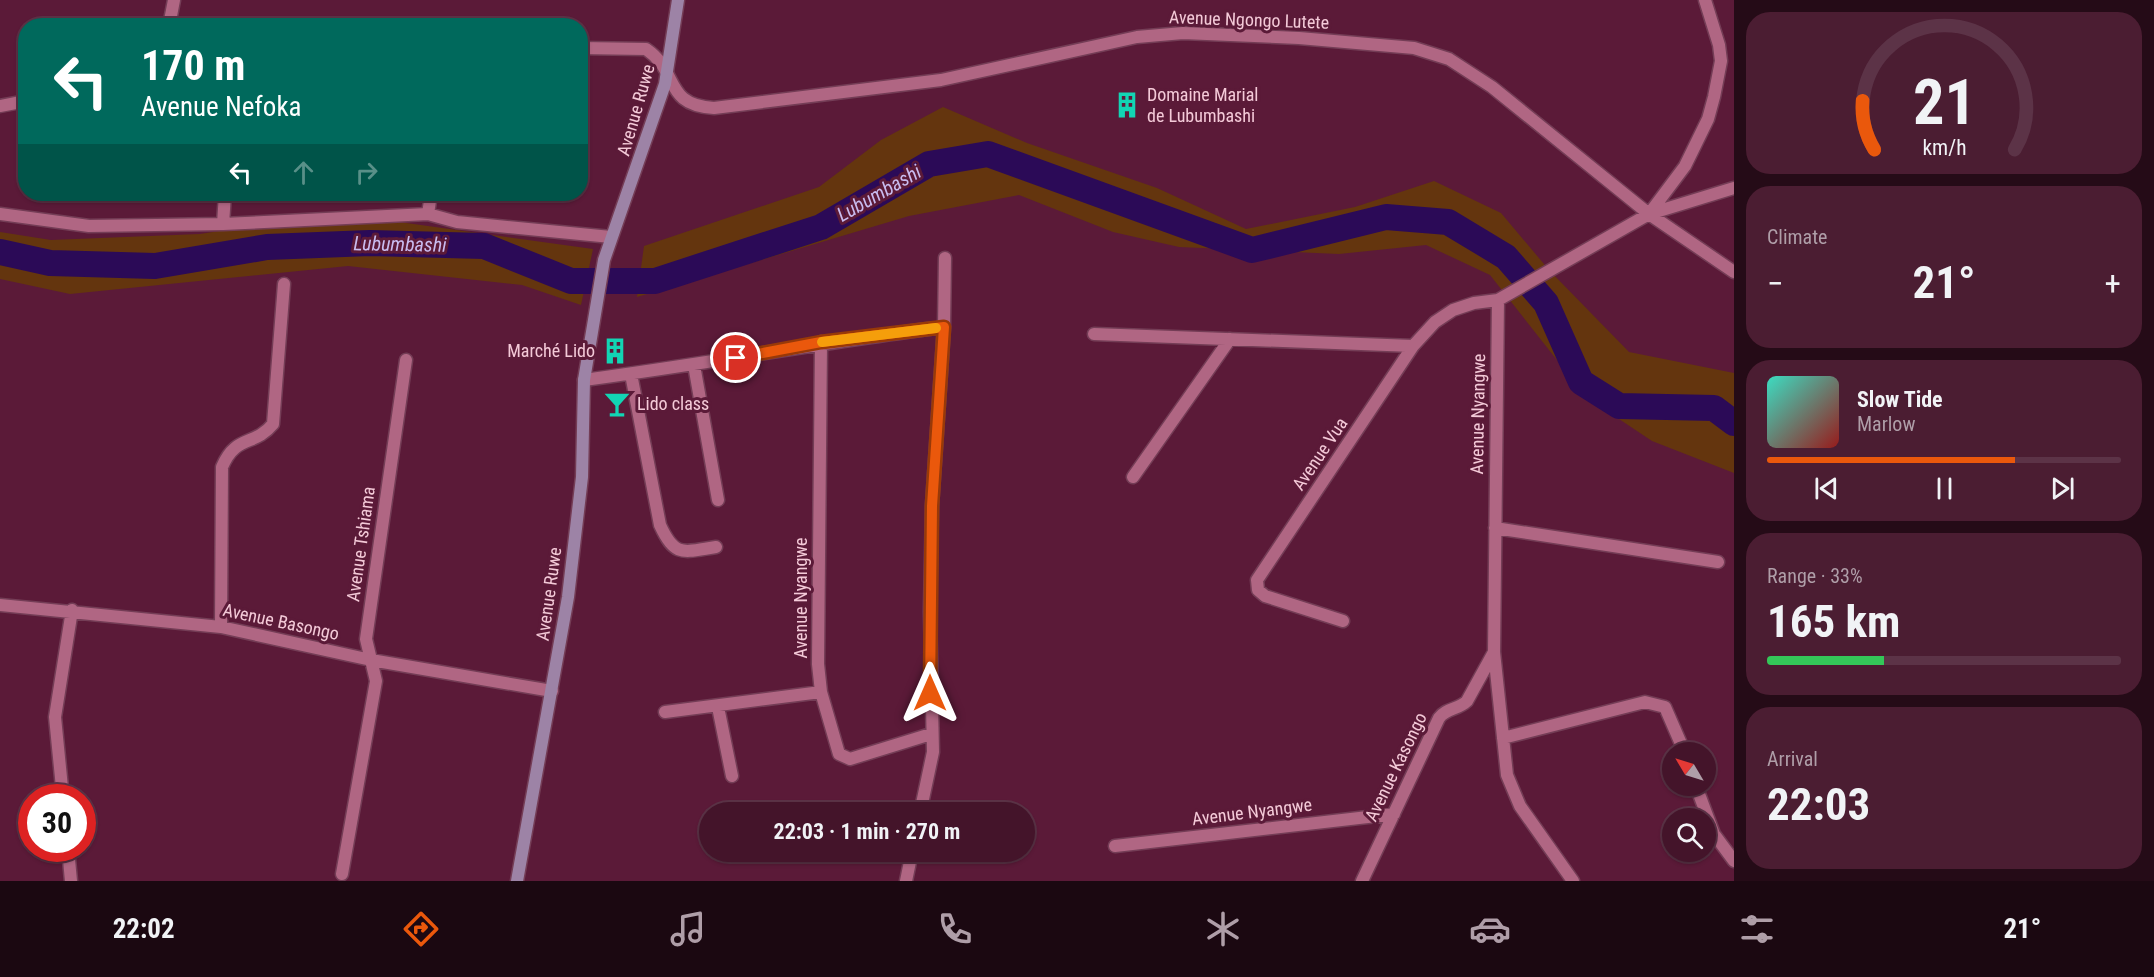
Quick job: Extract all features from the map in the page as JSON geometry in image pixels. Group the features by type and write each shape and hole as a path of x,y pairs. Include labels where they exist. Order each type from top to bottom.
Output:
{"street":[{"path":"171,18 174,0"},
{"name":"Avenue Ruwe","path":"517,881 568,597 582,477 584,381 604,260 644,149 667,72 678,0"},
{"path":"1649,214 1685,166 1708,119 1719,78 1719,45 1705,0"},
{"name":"Avenue Ngongo Lutete","path":"588,48 646,49 655,55 667,72 677,94 686,102 698,107 714,108 941,80 1149,36 1183,33 1287,37 1414,48 1449,59 1492,87 1649,214 1734,272"},
{"path":"0,105 18,102"},
{"path":"1649,214 1734,189"},
{"path":"223,224 225,201"},
{"path":"428,214 430,201"},
{"path":"0,214 89,226 223,224 428,214 457,222 611,237"},
{"name":"Avenue Vua","path":"1343,621 1265,596 1258,590 1257,580 1413,346 1435,322 1453,310 1501,298 1649,214"},
{"path":"922,802 933,752 931,734 932,506 944,327 945,258"},
{"path":"221,627 222,468 228,451 241,442 265,434 273,424 284,284"},
{"name":"Avenue Nyangwe","path":"1501,298 1494,652 1507,775 1520,806 1573,881"},
{"path":"584,381 694,365 821,342 944,327"},
{"path":"1094,334 1413,346"},
{"path":"1133,477 1230,339"},
{"name":"Avenue Nyangwe","path":"821,342 818,664 821,692 839,754 844,758 850,759 931,734"},
{"name":"Avenue Tshiama","path":"342,874 376,681 366,639 406,360"},
{"path":"694,365 718,500"},
{"path":"631,374 660,525 669,544 677,551 716,547"},
{"path":"1495,528 1718,562"},
{"name":"Avenue Basongo","path":"0,604 221,627 371,660 552,691"},
{"path":"62,784 55,717 72,610"},
{"name":"Avenue Kasongo","path":"1362,881 1439,718 1445,711 1462,706 1467,701 1494,652"},
{"path":"665,712 821,692"},
{"path":"1503,738 1645,702 1659,703 1665,707 1680,742"},
{"path":"718,707 732,776"},
{"path":"1700,796 1714,834 1734,861"},
{"name":"Avenue Nyangwe","path":"1115,846 1394,814"},
{"path":"69,862 71,881"},
{"path":"906,881 910,862"}],"shaded area":[{"path":"943,107 1027,143 1157,188 1246,229 1355,207 1434,181 1501,213 1549,270 1629,352 1734,373 1734,473 1652,441 1586,397 1490,275 1426,245 1339,254 1179,247 1113,232 1019,195 909,216 637,297 644,246 819,187 881,140"},
{"path":"335,213 593,249 581,305 522,285 348,266 70,294 0,279 0,232 51,240 200,234"}],"waterway":[{"name":"Lubumbashi","path":"0,252 50,263 155,266 267,247 370,243 484,246 571,281 655,281 821,227 929,164 988,154 1252,250 1386,217 1448,222 1506,257 1546,303 1581,382 1619,406 1714,408 1734,423"}],"slow traffic":[{"path":"822,342 936,328"}],"place":[{"name":"Domaine Marial de Lubumbashi","path":"1127,105"},
{"name":"Marché Lido","path":"615,351"},
{"name":"Lido class","path":"617,404"}],"route":[{"path":"736,358 821,342 944,327 932,506 930,693"}]}
